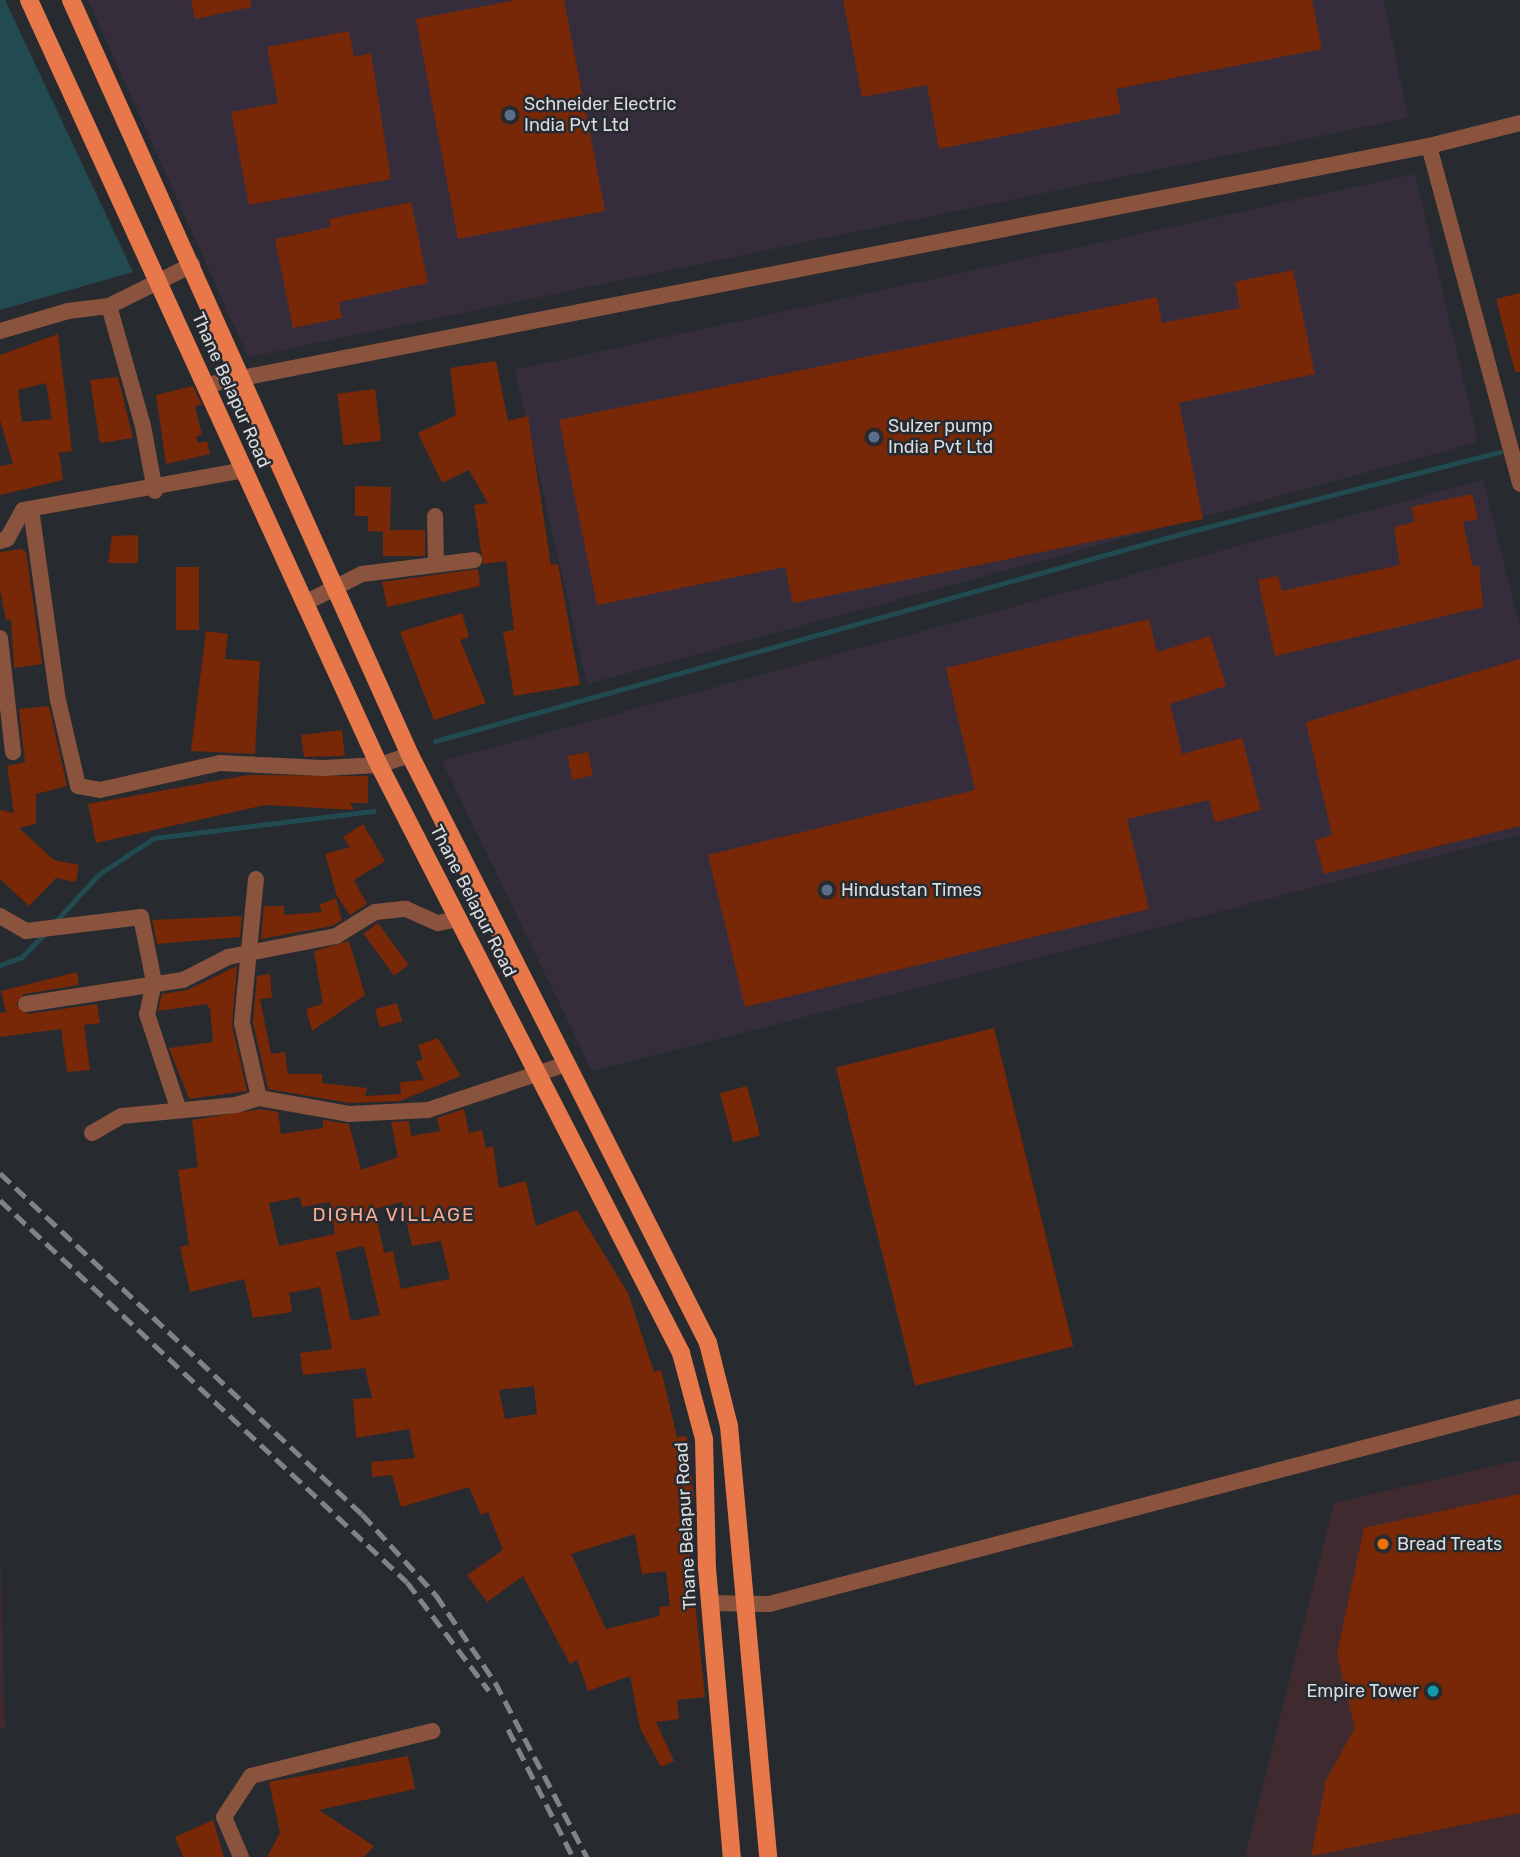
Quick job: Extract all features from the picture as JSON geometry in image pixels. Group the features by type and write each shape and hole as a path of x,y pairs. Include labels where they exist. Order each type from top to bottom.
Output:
{"main road":[{"name":"Thane Belapur Road","path":"29,0 379,765 681,1353 704,1439 710,1603 732,1857"},
{"name":"Thane Belapur Road","path":"71,0 410,755 708,1343 729,1426 768,1857"}],"street":[{"path":"206,385 1429,146 1520,123"},
{"path":"1429,146 1520,484"},
{"path":"0,331 68,311 109,306 192,265"},
{"path":"109,306 143,426 155,491"},
{"path":"0,541 7,539 23,510 155,491 245,470"},
{"path":"31,509 58,700 78,786 100,790 220,763 379,765 410,755"},
{"path":"435,516 436,564"},
{"path":"305,603 335,587 373,572 474,560"},
{"path":"0,638 13,752"},
{"path":"256,879 242,1023 260,1098"},
{"path":"26,1004 201,975 206,966 250,951 336,936 375,912 406,909 438,923 458,919"},
{"path":"0,916 26,931 57,931 110,917 141,917 154,982 148,1014 178,1108"},
{"path":"92,1133 122,1116 178,1108 236,1105 260,1098 349,1114 428,1110 536,1071 566,1064"},
{"path":"710,1603 745,1601 769,1604 1520,1407"},
{"path":"241,1857 224,1817 251,1776 433,1731"}],"shaded area":[{"path":"88,0 1384,0 1408,118 248,357"},
{"path":"1415,174 1478,442 587,684 515,370"},
{"name":"Hindustan Times","path":"1483,480 1520,628 1520,835 592,1071 442,761"},
{"name":"Empire Tower","path":"1520,1460 1520,1857 1245,1857 1334,1503"},
{"path":"0,1542 5,1728 0,1729"}],"water":[{"path":"0,0 5,0 133,272 0,310"}],"building":[{"path":"191,0 251,0 251,7 195,19"},
{"name":"Schneider Electric India Pvt Ltd","path":"516,0 564,0 605,211 458,239 416,19"},
{"path":"843,0 1312,0 1322,49 1116,89 1121,113 939,149 927,85 862,97"},
{"path":"349,31 354,57 371,53 391,179 249,205 231,112 278,103 267,47"},
{"path":"411,202 428,283 339,302 342,318 293,328 275,239 331,227 329,219"},
{"name":"Sulzer pump India Pvt Ltd","path":"1293,270 1315,374 1179,403 1203,519 793,603 785,567 597,605 559,420 1157,297 1162,323 1240,308 1235,282"},
{"path":"1520,293 1520,372 1515,372 1496,299"},
{"path":"58,334 72,451 59,453 63,480 0,495 0,466 13,464 0,420 0,355","holes":["46,383 52,419 22,422 18,390"]},
{"path":"496,361 508,421 528,416 551,565 558,564 580,685 514,696 503,632 514,630 506,561 483,564 474,505 488,503 469,470 442,483 418,433 456,415 450,368"},
{"path":"118,377 133,438 100,443 90,380"},
{"path":"193,386 202,405 195,406 202,435 196,436 198,443 207,441 210,454 166,464 156,395"},
{"path":"375,389 381,441 344,445 337,394"},
{"path":"355,486 391,487 390,532 368,531 368,516 355,516"},
{"path":"1472,494 1478,519 1463,522 1473,567 1479,565 1483,607 1275,656 1258,580 1278,576 1282,591 1400,565 1394,527 1415,522 1411,507"},
{"path":"383,530 425,530 425,556 383,556"},
{"path":"138,535 138,563 108,563 112,536"},
{"path":"21,549 26,552 42,664 14,668 11,619 6,620 0,589 0,552"},
{"path":"176,567 199,567 199,630 176,630"},
{"path":"478,569 480,586 387,607 382,582"},
{"path":"462,613 469,637 460,640 486,703 434,720 400,632"},
{"path":"1149,619 1157,652 1210,636 1226,686 1170,704 1182,754 1242,738 1261,810 1215,822 1209,800 1127,819 1149,909 745,1007 708,855 975,790 946,668"},
{"path":"206,631 228,634 225,659 260,661 255,754 191,751"},
{"path":"1520,659 1520,826 1324,874 1315,840 1332,835 1306,722"},
{"path":"49,706 67,786 36,794 36,824 19,828 54,860 79,865 76,882 56,878 29,906 0,879 0,810 14,813 7,766 25,762 19,709"},
{"path":"342,730 345,756 304,757 301,735"},
{"path":"588,752 593,775 572,780 567,756"},
{"path":"249,775 368,776 368,803 350,803 354,810 265,805 96,843 88,804"},
{"path":"363,824 385,861 354,880 367,904 350,915 337,896 325,854 350,847 343,837"},
{"path":"336,898 342,920 332,926 261,939 264,906 284,906 284,915 322,912 319,905"},
{"path":"242,916 240,937 157,944 152,920"},
{"path":"378,923 409,965 394,976 363,934"},
{"path":"349,941 365,995 312,1031 306,1009 323,1004 314,951"},
{"path":"237,966 232,1025 247,1091 189,1099 169,1048 213,1042 210,1009 207,1004 158,1011 162,994 187,990"},
{"path":"77,972 79,985 24,994 16,1005 28,1014 97,1004 100,1023 84,1025 90,1070 67,1072 61,1029 0,1037 0,1013 6,1012 1,991"},
{"path":"270,974 272,998 260,999 271,1054 285,1052 288,1074 322,1074 322,1083 367,1088 365,1096 401,1094 400,1082 424,1080 416,1062 423,1059 418,1045 438,1038 461,1076 400,1101 350,1103 268,1089 253,1022 257,976"},
{"path":"397,1003 402,1021 380,1028 375,1009"},
{"path":"994,1028 1073,1346 915,1386 836,1067"},
{"path":"747,1086 760,1135 733,1143 720,1093"},
{"path":"260,1109 278,1112 281,1134 323,1128 323,1120 349,1124 361,1170 398,1157 391,1122 409,1121 411,1136 440,1131 437,1118 464,1109 469,1133 482,1130 486,1148 493,1146 499,1188 526,1181 536,1226 577,1210 628,1293 654,1372 661,1370 677,1437 687,1436 694,1498 684,1499 705,1697 677,1700 679,1719 656,1722 674,1761 661,1767 640,1728 630,1676 588,1691 577,1660 570,1664 523,1576 487,1602 467,1575 503,1550 488,1512 481,1515 469,1487 401,1507 392,1475 372,1477 371,1462 415,1458 409,1429 356,1438 353,1399 372,1398 365,1368 303,1375 300,1353 332,1349 320,1287 289,1293 292,1312 253,1318 244,1279 190,1292 180,1247 189,1245 178,1170 198,1167 192,1120","holes":["300,1197 302,1207 330,1202 335,1234 279,1246 269,1203","402,1202 412,1246 441,1241 450,1279 401,1289 393,1251 384,1253 375,1209","364,1246 380,1315 351,1321 336,1252","534,1386 537,1414 505,1419 499,1390","635,1534 642,1574 666,1571 670,1606 659,1607 660,1616 606,1629 571,1554"]},
{"name":"Empire Tower","path":"1520,1494 1520,1813 1311,1856 1326,1780 1355,1728 1337,1654 1364,1528"},
{"path":"408,1756 415,1789 319,1810 374,1846 364,1857 267,1857 280,1833 269,1782"},
{"path":"213,1820 224,1857 183,1857 175,1837"}],"waterway":[{"path":"435,741 1184,533 1500,452"},
{"path":"53,924 99,874 154,838 373,811"},
{"path":"0,965 22,957 44,934"}],"railway":[{"path":"0,1173 362,1514 436,1595 495,1682 587,1857"},
{"path":"0,1200 407,1582 489,1691"},
{"path":"508,1729 573,1857"}],"place":[{"name":"Schneider Electric India Pvt Ltd","path":"510,115"},
{"name":"Sulzer pump India Pvt Ltd","path":"874,437"},
{"name":"Hindustan Times","path":"827,890"},
{"name":"Bread Treats","path":"1383,1544"},
{"name":"Empire Tower","path":"1433,1691"}],"district":[{"name":"DIGHA VILLAGE","path":"394,1215"}]}
